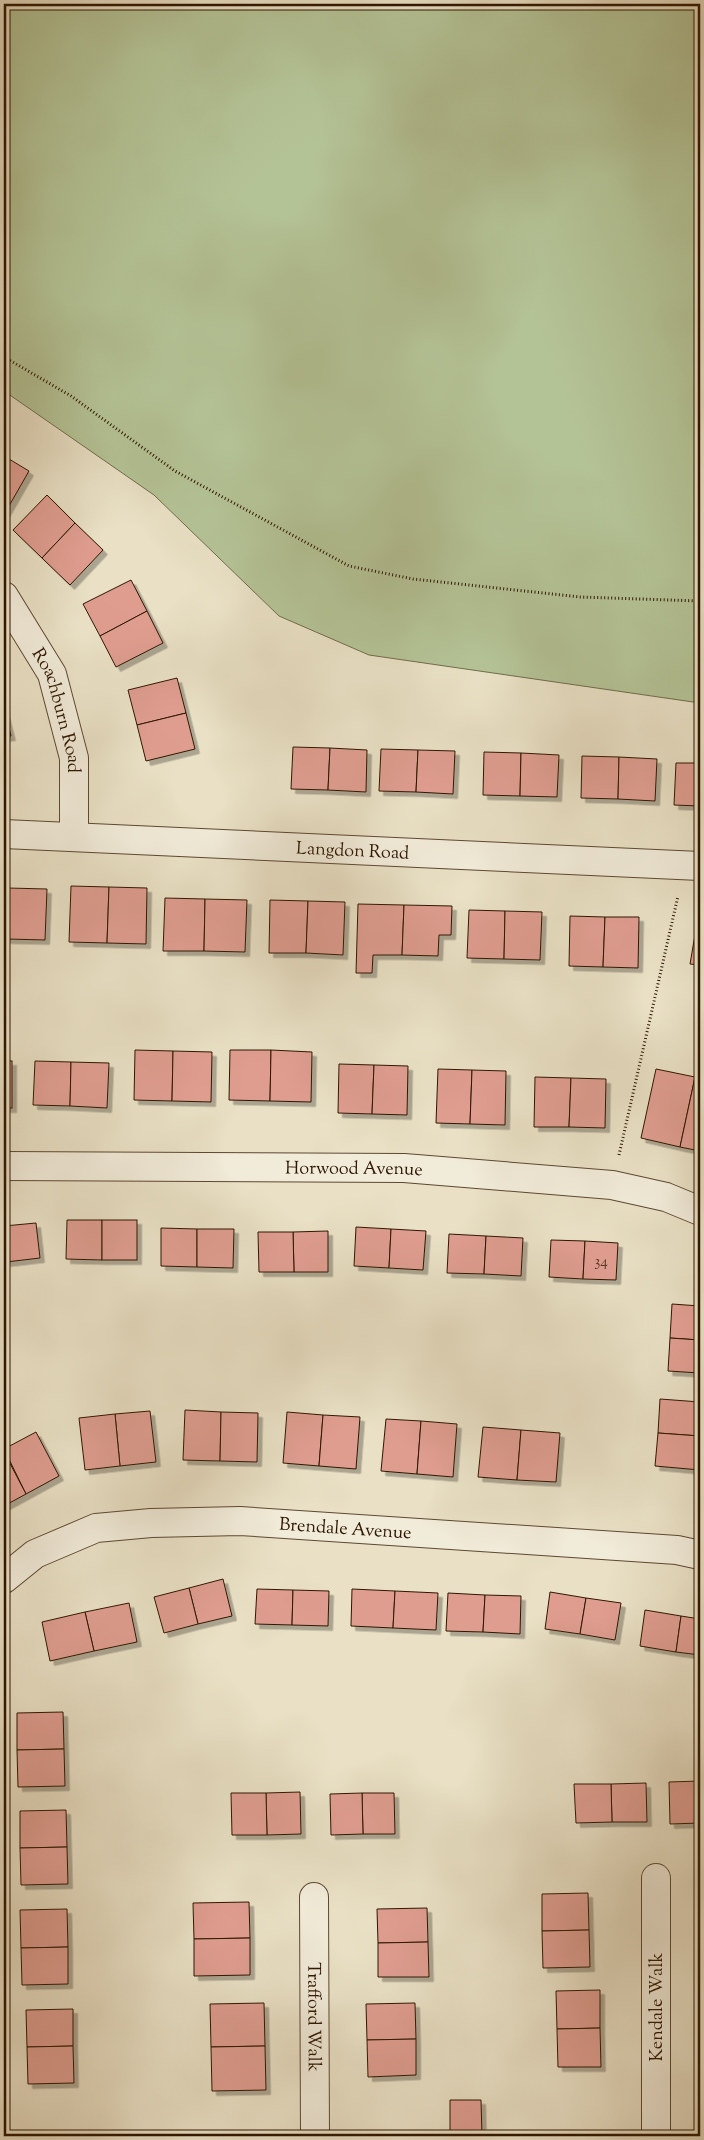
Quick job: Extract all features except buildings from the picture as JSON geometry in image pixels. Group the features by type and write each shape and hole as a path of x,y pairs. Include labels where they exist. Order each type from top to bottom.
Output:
{"street":[{"name":"Roachburn Road","path":"4,596 52,674 74,758 74,836"},
{"name":"Langdon Road","path":"4,834 692,865"},
{"name":"Horwood Avenue","path":"4,1166 404,1168 612,1185 666,1197 700,1211"},
{"name":"Brendale Avenue","path":"4,1578 35,1554 96,1528 151,1523 240,1522 677,1550 700,1555"},
{"name":"Kendale Walk","path":"656,1878 656,2136"},
{"name":"Trafford Walk","path":"314,1897 315,2136"}],"path":[{"path":"4,357 71,396 175,470 349,566 413,579 580,596 700,601"},
{"path":"612,1185 692,865"}],"green space":[{"path":"4,4 700,4 700,703 369,655 279,616 154,495 4,391"}]}
